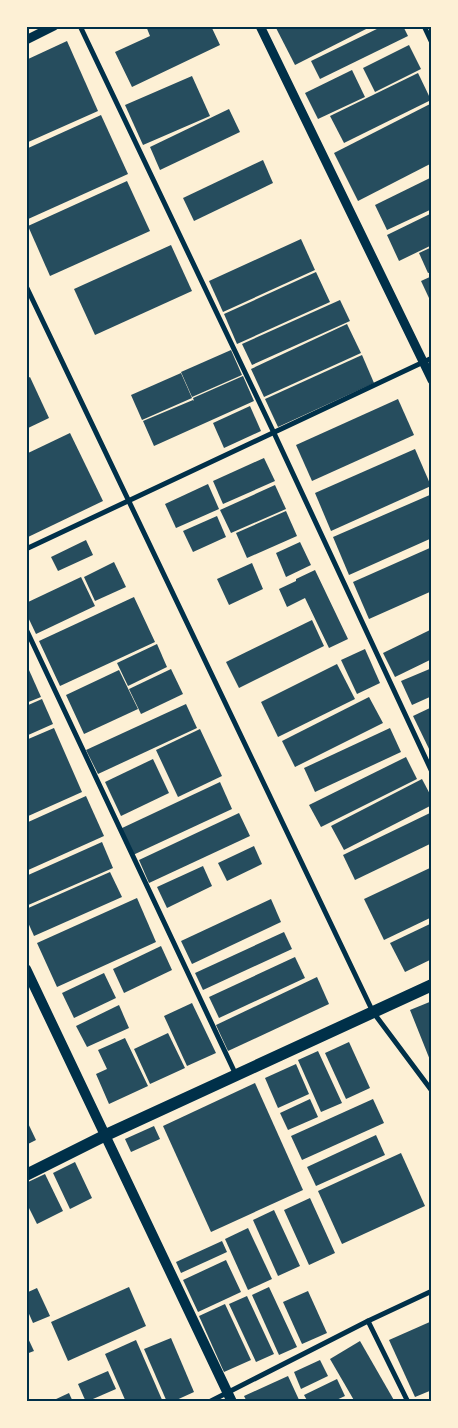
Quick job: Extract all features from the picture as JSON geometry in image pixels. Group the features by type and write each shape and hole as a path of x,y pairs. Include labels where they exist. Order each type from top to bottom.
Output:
{"main road":[{"path":"26,970 230,1397"},
{"path":"26,1175 106,1135 432,985"}],"street":[{"path":"26,40 54,26"},
{"path":"80,26 274,433 432,772"},
{"path":"260,26 428,360 432,380"},
{"path":"424,26 432,43"},
{"path":"26,286 373,1012 432,1091"},
{"path":"26,550 428,360"},
{"path":"26,629 236,1075"},
{"path":"209,1402 230,1397 368,1321 432,1292"},
{"path":"368,1321 408,1402"}],"building":[{"path":"146,26 211,26 220,45 132,87 115,52 150,36"},
{"path":"275,26 372,26 295,65"},
{"path":"383,26 403,26 408,36 320,79 311,61"},
{"path":"67,41 98,111 26,143 26,60"},
{"path":"409,45 421,69 375,92 363,68"},
{"path":"352,70 365,97 318,119 305,93"},
{"path":"418,73 431,100 344,143 330,116"},
{"path":"192,76 210,116 143,145 125,105"},
{"path":"432,103 432,163 358,201 334,153"},
{"path":"229,109 240,132 160,170 150,147"},
{"path":"101,115 128,174 26,220 26,149"},
{"path":"263,160 273,183 194,221 183,198"},
{"path":"432,177 432,209 387,230 375,205"},
{"path":"127,181 150,231 50,276 28,226"},
{"path":"432,213 432,245 399,261 387,235"},
{"path":"301,239 315,270 223,312 209,281"},
{"path":"171,245 192,291 95,335 74,289"},
{"path":"432,247 432,272 428,273 419,253"},
{"path":"316,272 330,302 237,344 224,314"},
{"path":"432,276 432,297 429,298 421,281"},
{"path":"340,300 350,321 252,365 242,344"},
{"path":"347,324 361,353 264,397 251,369"},
{"path":"231,350 242,375 192,397 181,372"},
{"path":"362,355 374,383 278,427 265,399"},
{"path":"181,373 192,398 142,420 131,395"},
{"path":"243,376 254,401 154,446 143,421 194,401 193,398"},
{"path":"30,377 49,418 26,429 26,379"},
{"path":"398,399 414,435 312,481 296,445"},
{"path":"250,406 261,431 224,448 213,423"},
{"path":"70,433 103,501 26,538 26,454"},
{"path":"415,449 431,486 331,531 315,493"},
{"path":"264,458 275,481 223,504 213,481"},
{"path":"208,484 219,509 176,528 165,504"},
{"path":"275,485 286,509 231,533 220,510"},
{"path":"432,494 432,538 349,575 333,537"},
{"path":"286,511 297,536 247,558 236,533"},
{"path":"217,516 226,537 193,552 183,531"},
{"path":"86,540 93,555 58,571 51,557"},
{"path":"300,542 311,565 286,577 276,553"},
{"path":"432,547 432,591 369,619 353,582"},
{"path":"114,562 126,587 95,601 84,577"},
{"path":"252,563 263,589 229,605 217,579"},
{"path":"315,570 348,639 329,648 305,598 287,607 279,589"},
{"path":"81,577 95,606 36,634 26,613 26,603"},
{"path":"134,597 155,642 60,686 39,641"},
{"path":"312,620 324,646 239,688 226,662"},
{"path":"432,629 432,659 395,677 383,653"},
{"path":"157,644 167,667 128,686 117,663"},
{"path":"365,649 380,683 357,694 341,660"},
{"path":"337,664 355,699 278,737 261,702"},
{"path":"432,668 432,696 412,705 401,681"},
{"path":"171,669 183,694 141,714 129,689"},
{"path":"29,670 41,697 26,703 26,671"},
{"path":"119,670 138,709 84,734 66,695"},
{"path":"369,697 383,723 295,767 282,741"},
{"path":"42,699 53,724 26,736 26,706"},
{"path":"186,704 197,728 98,774 86,750"},
{"path":"432,707 432,755 413,716"},
{"path":"54,728 82,792 26,817 26,740"},
{"path":"390,728 401,752 315,792 304,768"},
{"path":"200,729 222,776 178,797 156,750"},
{"path":"406,757 417,779 321,827 309,805"},
{"path":"153,759 169,793 121,816 105,782"},
{"path":"422,779 432,798 432,805 344,850 331,826"},
{"path":"220,782 232,809 133,855 120,829"},
{"path":"86,796 104,836 26,871 26,823"},
{"path":"432,812 432,843 355,880 343,855"},
{"path":"239,813 250,836 149,883 139,860"},
{"path":"102,842 113,868 26,906 26,876"},
{"path":"254,846 262,864 227,881 218,863"},
{"path":"203,866 212,886 167,908 157,887"},
{"path":"432,867 432,917 384,940 364,899"},
{"path":"110,872 122,897 34,936 26,918 26,909"},
{"path":"137,898 156,942 57,987 37,943"},
{"path":"271,899 281,922 192,964 181,941"},
{"path":"432,923 432,959 405,972 390,943"},
{"path":"284,932 292,949 203,990 195,973"},
{"path":"161,946 172,970 124,993 113,969"},
{"path":"295,957 305,978 219,1018 209,997"},
{"path":"104,973 116,998 74,1018 62,993"},
{"path":"317,977 329,1004 228,1051 216,1025"},
{"path":"432,1001 432,1065 410,1010"},
{"path":"192,1003 216,1053 187,1066 164,1016"},
{"path":"119,1005 129,1028 87,1047 76,1026"},
{"path":"168,1033 185,1068 150,1084 134,1049"},
{"path":"125,1038 148,1086 109,1104 96,1074 107,1069 98,1050"},
{"path":"349,1042 370,1088 346,1099 325,1053"},
{"path":"318,1051 342,1103 321,1112 298,1060"},
{"path":"296,1064 309,1094 278,1108 265,1078"},
{"path":"255,1083 303,1190 211,1232 163,1126"},
{"path":"310,1099 318,1117 288,1130 280,1113"},
{"path":"373,1099 384,1123 302,1160 291,1136"},
{"path":"26,1119 36,1140 26,1145"},
{"path":"154,1126 160,1139 131,1152 125,1139"},
{"path":"376,1135 385,1155 316,1186 307,1167"},
{"path":"401,1153 425,1206 342,1244 318,1191"},
{"path":"75,1162 92,1198 70,1209 53,1173"},
{"path":"45,1174 63,1211 37,1224 26,1202 26,1183"},
{"path":"310,1198 335,1253 309,1265 284,1210"},
{"path":"274,1210 300,1266 278,1276 253,1220"},
{"path":"248,1228 272,1279 248,1290 225,1239"},
{"path":"222,1241 227,1252 181,1273 176,1262"},
{"path":"226,1260 241,1292 198,1312 183,1280"},
{"path":"129,1287 146,1326 68,1361 51,1322"},
{"path":"269,1287 297,1347 279,1355 252,1295"},
{"path":"37,1288 50,1316 33,1323 26,1307 26,1293"},
{"path":"308,1291 327,1333 302,1344 283,1302"},
{"path":"247,1296 274,1354 256,1362 229,1304"},
{"path":"225,1304 251,1360 224,1372 199,1316"},
{"path":"432,1321 432,1390 415,1397 389,1340"},
{"path":"26,1334 34,1351 26,1354"},
{"path":"171,1338 194,1392 172,1402 167,1402 144,1349"},
{"path":"136,1340 163,1402 126,1402 105,1354"},
{"path":"360,1341 395,1402 355,1402 330,1359"},
{"path":"320,1360 328,1376 301,1389 294,1372"},
{"path":"108,1371 116,1389 86,1402 78,1384"},
{"path":"288,1376 300,1402 247,1402 244,1396"},
{"path":"337,1379 345,1396 332,1402 308,1402 304,1395"},
{"path":"69,1393 73,1402 55,1402 54,1400"}]}
